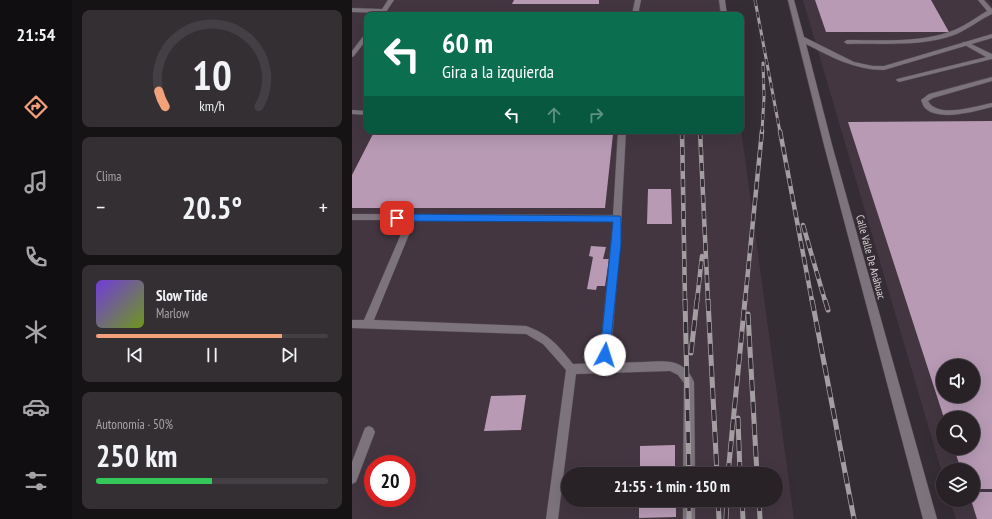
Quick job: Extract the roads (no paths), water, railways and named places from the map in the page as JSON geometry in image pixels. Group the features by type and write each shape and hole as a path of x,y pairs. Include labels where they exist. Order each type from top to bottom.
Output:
{"street":[{"name":"Calle Valle De Anáhuac","path":"791,0 828,145 930,519"},
{"path":"802,39 849,63 873,68 884,68 992,36"}],"lane":[{"path":"383,12 391,0"},
{"path":"636,12 638,0"},
{"path":"722,0 724,12"},
{"path":"846,42 907,41 939,37 953,33 983,16 992,13 981,0"},
{"path":"352,10 372,12"},
{"path":"352,55 364,38"},
{"path":"966,43 992,57"},
{"path":"899,80 992,57"},
{"path":"992,79 931,96 924,100 928,107 936,112 966,110 992,105"},
{"path":"352,112 364,113"},
{"path":"604,368 616,244 622,134"},
{"path":"352,217 617,218"},
{"path":"368,323 412,218"},
{"path":"352,324 368,323 526,330 538,333 548,340 571,369 552,519"},
{"path":"571,369 670,366 678,368 685,374 689,382 689,467"},
{"path":"352,478 369,432"},
{"path":"689,507 689,519"}],"railway":[{"path":"755,0 780,132"},
{"path":"762,132 764,97 763,63"},
{"path":"745,301 762,131"},
{"path":"780,131 812,301"},
{"path":"682,134 685,301"},
{"path":"700,134 708,301"},
{"path":"803,225 825,301"},
{"path":"697,301 702,256"},
{"path":"685,300 689,467"},
{"path":"691,353 697,300"},
{"path":"708,300 717,467"},
{"path":"729,467 745,300"},
{"path":"812,300 854,519"},
{"path":"825,300 828,310"},
{"path":"748,314 757,467"},
{"path":"738,418 740,467"},
{"path":"689,507 689,519"},
{"path":"718,507 719,519"},
{"path":"726,519 727,507"},
{"path":"742,507 743,519"},
{"path":"759,507 760,519"}]}
